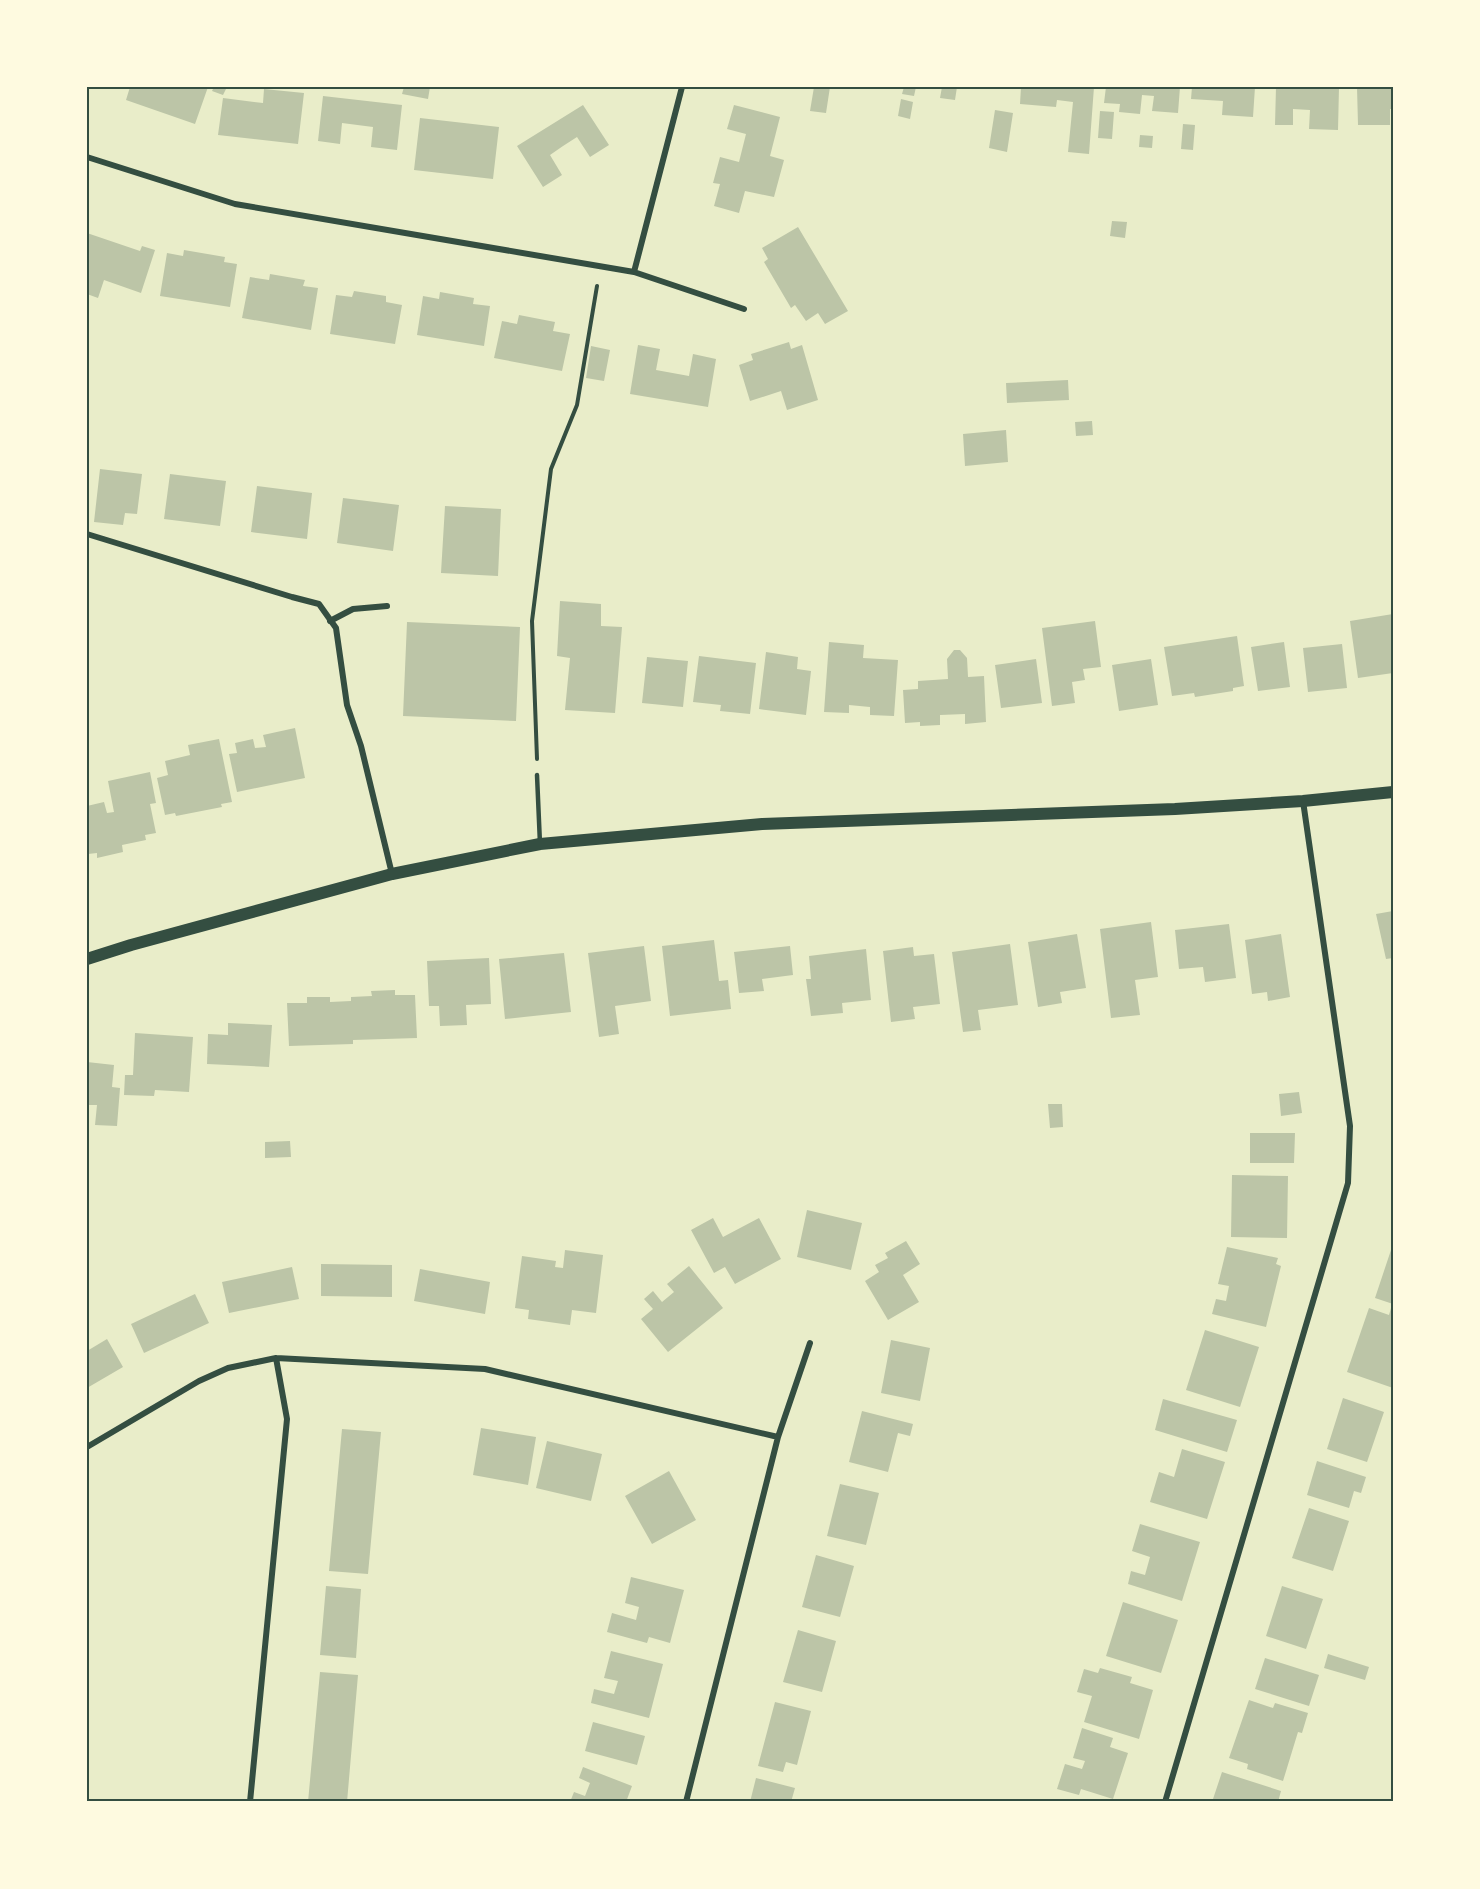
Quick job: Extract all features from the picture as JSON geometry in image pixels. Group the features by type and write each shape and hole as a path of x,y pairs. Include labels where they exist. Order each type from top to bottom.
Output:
{"main road":[{"path":"87,959 392,874 540,844 762,824 1175,809 1304,801 1393,792"}],"street":[{"path":"634,272 682,87"},
{"path":"87,157 236,204 634,272 744,309"},
{"path":"87,534 319,604 336,628 346,705 361,746 392,874"},
{"path":"330,621 353,609 387,606"},
{"path":"1165,1802 1348,1183 1350,1126 1304,801"},
{"path":"686,1802 778,1437 810,1343"},
{"path":"87,1448 199,1381 228,1368 276,1358 485,1370 778,1437"},
{"path":"250,1802 287,1419 276,1358"}],"lane":[{"path":"537,775 540,844"}],"path":[{"path":"537,775 532,621 550,469 577,405 601,266"}],"building":[{"path":"130,87 208,87 195,124 126,100"},
{"path":"214,87 227,87 223,95 212,91"},
{"path":"404,87 430,87 428,99 402,94"},
{"path":"814,87 830,87 826,113 810,111"},
{"path":"904,87 916,87 914,96 902,94"},
{"path":"942,87 957,87 955,100 940,98"},
{"path":"1021,87 1094,87 1089,154 1068,152 1073,102 1057,100 1056,107 1020,104"},
{"path":"1106,87 1180,87 1178,113 1152,111 1154,96 1142,95 1140,114 1119,112 1120,104 1104,103"},
{"path":"1192,87 1255,87 1253,117 1222,115 1223,101 1191,99"},
{"path":"1276,87 1339,87 1338,130 1309,129 1310,110 1293,109 1293,125 1275,125"},
{"path":"1357,87 1393,87 1390,125 1358,125"},
{"path":"264,89 304,93 298,144 218,135 223,98 263,103"},
{"path":"323,96 402,105 397,150 371,147 373,127 342,123 340,144 318,141"},
{"path":"901,99 913,102 910,119 898,116"},
{"path":"583,105 609,145 590,157 577,137 550,155 562,175 543,187 517,146"},
{"path":"734,105 780,117 770,156 784,160 774,197 745,191 739,213 714,206 720,184 713,183 720,157 739,162 746,134 727,129"},
{"path":"995,110 1013,113 1007,152 989,148"},
{"path":"1100,111 1114,112 1112,139 1098,138"},
{"path":"420,118 499,127 493,179 414,170"},
{"path":"1183,124 1195,125 1193,150 1181,149"},
{"path":"1140,135 1153,136 1152,148 1139,147"},
{"path":"1112,221 1127,222 1125,238 1110,236"},
{"path":"798,227 848,311 825,324 818,313 806,321 795,305 791,308 764,262 768,259 762,248"},
{"path":"87,233 140,251 142,246 155,250 141,293 104,280 98,298 87,294"},
{"path":"184,250 225,257 224,262 237,264 230,307 160,296 167,253 183,256"},
{"path":"270,274 305,280 303,286 318,288 311,330 242,318 250,277 269,280"},
{"path":"354,291 386,296 386,302 402,305 395,344 330,334 336,295 352,297"},
{"path":"440,292 474,298 473,304 490,306 484,346 417,335 423,296 439,299"},
{"path":"519,315 555,322 553,331 570,334 562,371 494,358 502,321 517,324"},
{"path":"789,342 791,349 802,345 818,400 787,410 781,391 750,401 739,365 753,360 751,354"},
{"path":"638,345 660,349 656,370 689,376 693,354 716,359 708,407 630,394"},
{"path":"591,346 610,350 604,381 586,378"},
{"path":"1068,380 1069,400 1007,403 1006,383"},
{"path":"1092,421 1093,435 1076,436 1075,422"},
{"path":"1006,430 1008,462 965,466 963,434"},
{"path":"100,469 142,474 137,514 125,513 123,525 94,522"},
{"path":"170,474 226,481 220,526 164,519"},
{"path":"257,486 312,493 307,539 251,532"},
{"path":"343,498 399,505 393,551 337,543"},
{"path":"445,506 501,509 498,576 441,573"},
{"path":"560,601 601,604 601,626 622,627 615,713 565,710 570,658 557,656"},
{"path":"1393,614 1393,673 1358,678 1350,621"},
{"path":"1095,621 1101,667 1083,669 1085,680 1072,682 1075,703 1052,706 1042,628"},
{"path":"407,622 520,627 516,721 403,716"},
{"path":"1237,636 1244,686 1233,688 1233,691 1195,697 1194,693 1172,696 1164,647"},
{"path":"829,642 864,645 863,658 898,660 894,716 870,715 870,707 849,705 849,713 824,712"},
{"path":"1284,642 1290,687 1258,691 1251,647"},
{"path":"1342,644 1347,688 1308,692 1303,648"},
{"path":"954,650 960,650 967,658 968,677 984,676 986,722 965,724 965,714 940,715 940,725 920,726 920,722 905,723 903,690 918,689 918,681 948,679 947,659"},
{"path":"766,652 798,657 797,669 811,671 806,715 759,709"},
{"path":"699,656 756,663 750,714 720,711 721,705 693,702"},
{"path":"647,657 688,661 683,707 642,703"},
{"path":"1036,659 1042,703 1001,708 995,665"},
{"path":"1151,659 1158,705 1119,711 1112,665"},
{"path":"295,728 305,778 237,792 229,754 237,753 235,743 253,739 255,748 266,747 263,735"},
{"path":"219,739 232,802 221,804 222,807 176,816 175,813 165,815 157,778 168,775 165,761 190,755 188,745"},
{"path":"150,772 156,803 150,804 156,833 145,835 146,840 122,845 123,852 97,858 97,853 88,854 87,806 104,802 107,813 114,812 108,781"},
{"path":"1393,911 1393,958 1386,959 1376,914"},
{"path":"1151,922 1158,977 1135,980 1140,1015 1111,1018 1100,929"},
{"path":"1229,924 1236,978 1205,982 1203,967 1179,969 1175,930"},
{"path":"1077,934 1086,988 1060,992 1062,1003 1038,1007 1028,942"},
{"path":"1281,934 1290,997 1268,1001 1267,992 1252,994 1245,940"},
{"path":"714,940 719,981 728,980 731,1009 670,1016 662,946"},
{"path":"1010,944 1018,1005 978,1010 981,1030 963,1032 952,952"},
{"path":"644,946 651,1001 615,1006 619,1034 599,1037 588,953"},
{"path":"790,946 793,975 762,979 764,991 739,993 734,952"},
{"path":"913,947 914,956 934,954 940,1004 913,1007 915,1019 891,1022 883,951"},
{"path":"866,949 871,1000 842,1003 843,1013 811,1016 806,979 811,979 809,956"},
{"path":"564,953 571,1012 505,1019 499,959"},
{"path":"489,958 491,1004 466,1005 467,1025 440,1026 439,1006 429,1006 427,961"},
{"path":"395,990 395,995 415,995 417,1038 353,1040 353,1044 289,1046 287,1003 307,1003 307,997 330,997 330,1002 351,1001 351,997 372,996 371,991"},
{"path":"228,1023 272,1025 269,1067 207,1064 208,1034 228,1035"},
{"path":"135,1033 193,1037 189,1092 155,1090 154,1096 124,1095 125,1075 133,1075"},
{"path":"87,1062 114,1065 112,1087 120,1088 117,1126 95,1125 97,1105 87,1105"},
{"path":"1299,1092 1302,1113 1281,1116 1279,1094"},
{"path":"1048,1104 1062,1104 1063,1127 1050,1128"},
{"path":"1250,1133 1295,1133 1294,1163 1250,1163"},
{"path":"290,1141 291,1157 265,1158 265,1142"},
{"path":"1232,1175 1288,1176 1287,1238 1231,1237"},
{"path":"807,1210 862,1223 851,1270 797,1257"},
{"path":"713,1218 723,1237 759,1218 781,1259 735,1284 725,1267 714,1273 691,1230"},
{"path":"906,1241 920,1264 903,1275 919,1302 888,1320 865,1281 879,1272 875,1265 888,1258 885,1253"},
{"path":"1393,1244 1393,1304 1375,1298"},
{"path":"1227,1247 1278,1258 1276,1264 1281,1266 1266,1327 1212,1314 1216,1299 1226,1301 1229,1286 1218,1284"},
{"path":"565,1250 603,1255 596,1313 572,1310 570,1325 528,1319 529,1310 515,1308 522,1256 556,1261 555,1267 563,1268"},
{"path":"321,1264 392,1265 392,1297 321,1296"},
{"path":"689,1266 723,1308 668,1352 641,1319 653,1309 644,1299 653,1291 662,1302 674,1292 667,1284"},
{"path":"292,1267 299,1299 229,1313 222,1282"},
{"path":"420,1269 490,1282 485,1314 414,1301"},
{"path":"195,1294 209,1323 144,1353 131,1324"},
{"path":"1369,1308 1389,1315 1393,1308 1393,1388 1347,1372"},
{"path":"1205,1330 1259,1347 1240,1407 1186,1390"},
{"path":"107,1339 123,1367 87,1388 87,1351"},
{"path":"891,1340 930,1348 920,1401 881,1393"},
{"path":"1343,1398 1384,1412 1367,1462 1327,1449"},
{"path":"1163,1399 1237,1420 1227,1452 1155,1430"},
{"path":"862,1411 913,1424 910,1436 898,1433 888,1472 849,1462"},
{"path":"481,1428 536,1437 528,1485 473,1475"},
{"path":"342,1429 381,1432 368,1574 329,1571"},
{"path":"547,1441 602,1454 591,1501 536,1488"},
{"path":"1182,1449 1225,1462 1207,1519 1150,1502 1159,1472 1174,1477"},
{"path":"1317,1461 1366,1477 1361,1493 1354,1491 1349,1508 1307,1495"},
{"path":"669,1471 696,1520 652,1544 625,1496"},
{"path":"840,1484 879,1493 866,1545 827,1536"},
{"path":"1309,1508 1349,1521 1333,1571 1292,1558"},
{"path":"1140,1524 1200,1542 1182,1601 1128,1584 1131,1571 1145,1575 1150,1557 1132,1551"},
{"path":"816,1555 854,1566 840,1617 802,1607"},
{"path":"631,1577 684,1590 670,1643 649,1637 647,1643 607,1632 612,1613 636,1620 639,1607 625,1603"},
{"path":"326,1586 361,1589 356,1658 320,1655"},
{"path":"1282,1586 1323,1599 1306,1649 1266,1636"},
{"path":"1123,1602 1178,1620 1161,1673 1106,1656"},
{"path":"798,1630 836,1641 822,1692 783,1682"},
{"path":"611,1651 663,1664 649,1718 591,1703 594,1689 614,1694 618,1681 604,1678"},
{"path":"1328,1654 1369,1667 1365,1680 1324,1668"},
{"path":"1265,1658 1319,1675 1309,1706 1255,1689"},
{"path":"1100,1668 1132,1677 1130,1683 1153,1690 1139,1739 1084,1722 1092,1696 1077,1692 1084,1669 1098,1673"},
{"path":"320,1672 358,1675 347,1802 308,1802"},
{"path":"1249,1700 1273,1708 1275,1703 1308,1713 1302,1733 1298,1732 1283,1781 1247,1769 1248,1764 1229,1758"},
{"path":"775,1702 811,1711 797,1765 786,1762 783,1772 758,1766"},
{"path":"593,1722 645,1736 637,1765 585,1751"},
{"path":"1082,1728 1113,1738 1110,1747 1128,1753 1113,1799 1081,1789 1079,1795 1057,1789 1065,1764 1082,1769 1085,1761 1073,1758"},
{"path":"583,1767 632,1786 626,1802 570,1802 574,1792 585,1796 590,1783 579,1778"},
{"path":"1222,1772 1281,1791 1278,1802 1212,1802"},
{"path":"756,1778 795,1788 791,1802 750,1802"}]}
